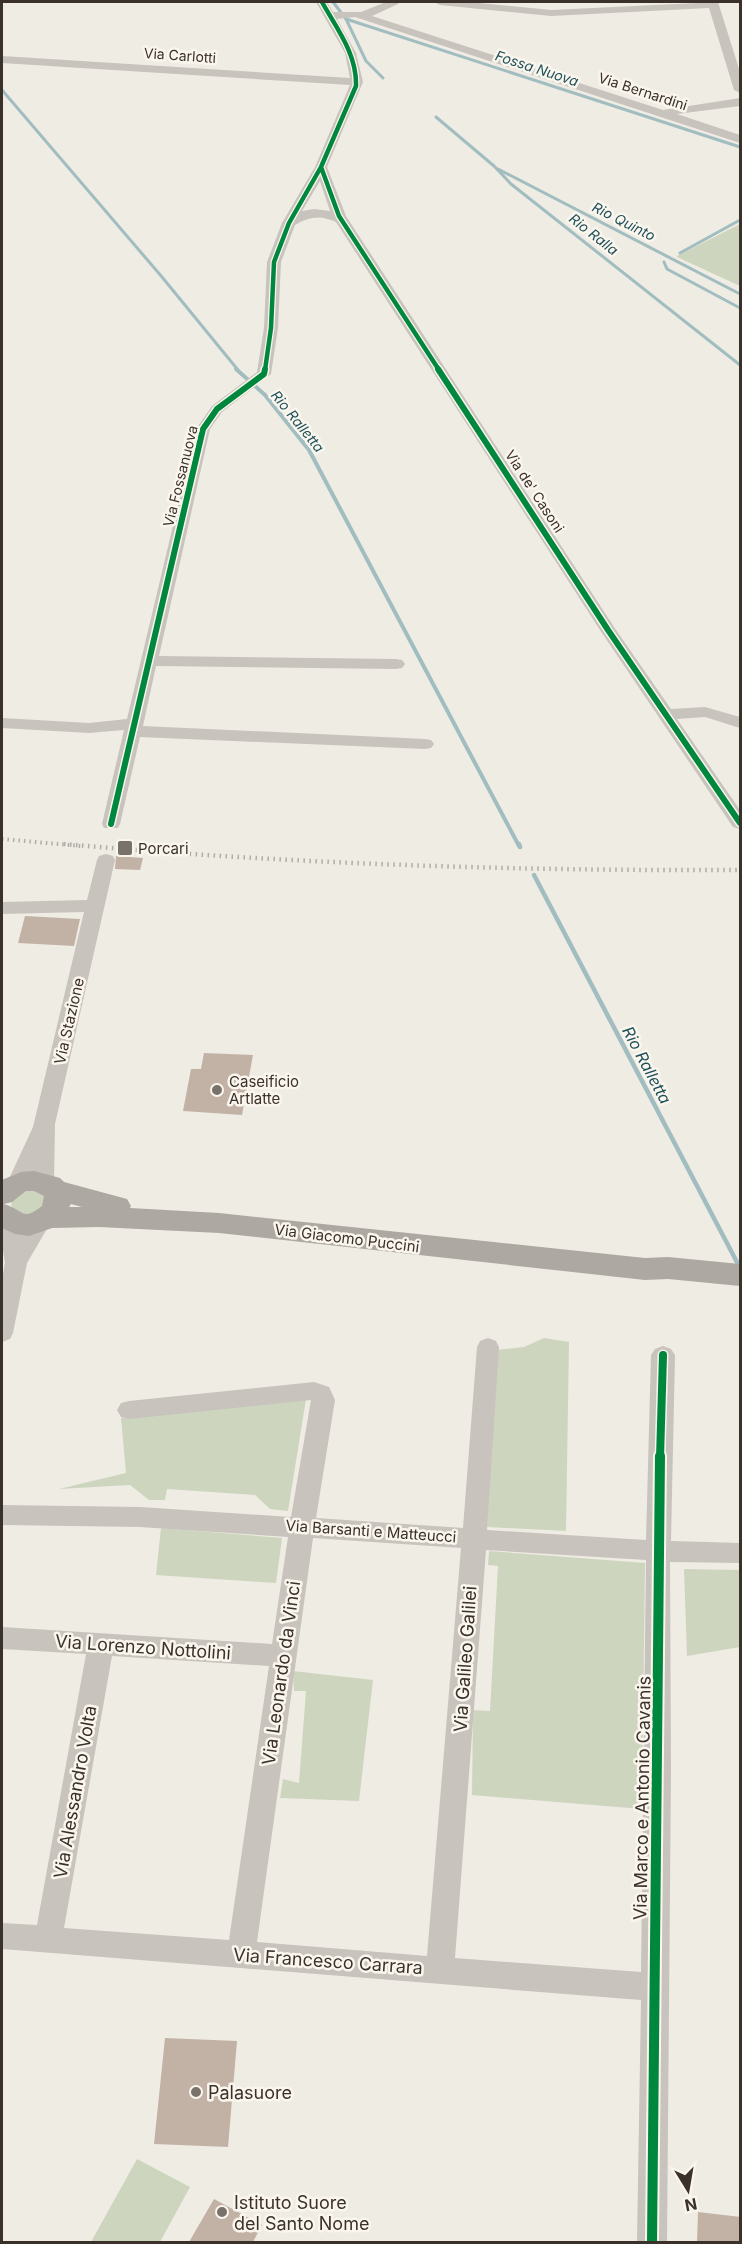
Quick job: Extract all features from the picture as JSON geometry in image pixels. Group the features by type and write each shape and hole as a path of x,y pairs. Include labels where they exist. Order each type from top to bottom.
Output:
{"main road":[{"name":"Via Giacomo Puccini","path":"17,1195 23,1225 44,1220 107,1217 219,1223 645,1269 741,1275"},
{"path":"17,1195 59,1201 57,1208 44,1220"},
{"path":"17,1195 106,1204 219,1223"},
{"name":"Via Giacomo Puccini","path":"645,1269 669,1275 741,1284"}],"street":[{"name":"Via Bernardini","path":"309,2 332,10 362,16 661,113 734,134 741,139"},
{"path":"362,16 394,2"},
{"path":"440,2 533,6 551,13 714,4 741,90"},
{"path":"332,10 353,61 357,82"},
{"name":"Via Carlotti","path":"2,59 357,82"},
{"name":"Via Fossanuova","path":"111,824 202,429 217,409 264,374 268,356 274,262 289,223 321,167 354,95 357,82"},
{"path":"661,113 741,102"},
{"name":"Via de' Casoni","path":"321,167 341,219 608,630 741,823"},
{"path":"299,203 333,202"},
{"path":"289,223 301,215 333,202"},
{"path":"313,211 341,219"},
{"path":"148,661 396,663"},
{"path":"668,715 704,710 721,713 741,723"},
{"path":"2,723 425,744"},
{"name":"Via Stazione","path":"17,1195 44,1124 106,860"},
{"path":"2,908 97,906"},
{"path":"2,1333 16,1263 17,1195"},
{"path":"16,1263 44,1220"},
{"name":"Via Galileo Galilei","path":"440,1970 488,1347"},
{"name":"Via Marco e Antonio Cavanis","path":"652,2242 658,1551 663,1355"},
{"name":"Via Leonardo da Vinci","path":"129,1410 314,1391 321,1393 323,1400 302,1527 242,1954"},
{"name":"Via Barsanti e Matteucci","path":"2,1515 140,1517 658,1551 741,1553"},
{"name":"Via Lorenzo Nottolini","path":"2,1638 284,1656"},
{"name":"Via Alessandro Volta","path":"48,1940 101,1645"},
{"name":"Via Francesco Carrara","path":"2,1936 655,1987"}],"green space":[{"path":"740,224 740,286 677,257 677,256"},
{"path":"29,1189 46,1195 43,1210 23,1216 12,1209 11,1200"},
{"path":"544,1338 569,1342 566,1531 487,1527 495,1350 524,1347"},
{"path":"306,1399 288,1511 270,1509 255,1495 167,1489 165,1500 149,1500 130,1485 59,1489 126,1473 121,1418"},
{"path":"161,1528 282,1538 276,1583 156,1575"},
{"path":"489,1551 645,1563 642,1809 472,1795 473,1710 490,1711 498,1566 488,1565"},
{"path":"684,1569 740,1570 740,1647 687,1656"},
{"path":"293,1671 373,1680 359,1801 280,1798 283,1779 299,1783 306,1691 294,1691"},
{"path":"137,2159 190,2187 160,2242 91,2242"}],"building":[{"name":"Porcari","path":"116,856 143,858 140,870 115,869"},
{"path":"25,916 80,919 74,946 18,943"},
{"name":"Caseificio Artlatte","path":"204,1053 253,1055 242,1115 183,1111 191,1069 201,1069"},
{"name":"Palasuore","path":"165,2038 237,2041 228,2147 154,2144"},
{"name":"Istituto Suore del Santo Nome","path":"214,2199 262,2225 253,2242 189,2242"},
{"path":"698,2212 741,2217 741,2242 697,2242"}],"waterway":[{"name":"Fossa Nuova","path":"333,2 346,19"},
{"name":"Fossa Nuova","path":"346,19 740,147"},
{"name":"Rio Ralla","path":"346,19 366,61 383,78"},
{"name":"Rio Ralletta","path":"2,90 162,277 238,370"},
{"name":"Rio Ralla","path":"436,117 494,166 511,184 740,365"},
{"name":"Rio Quinto","path":"498,169 740,294"},
{"path":"680,253 740,220"},
{"path":"664,262 667,269 740,308"},
{"name":"Rio Ralletta","path":"236,369 265,395 309,450 519,846"},
{"name":"Rio Ralletta","path":"534,875 739,1266"}],"railway":[{"path":"2,839 81,846"},
{"path":"64,844 233,857 402,865 740,870"}],"cycle path":[{"path":"111,824 203,429 217,409 264,374 271,328 274,262 289,223 321,167 356,86 356,75 350,53 322,2"},
{"path":"321,167 339,216 608,630 740,823"},
{"path":"652,2242 658,1771 658,1551 663,1355"}],"place":[{"name":"Porcari","path":"125,848"},
{"name":"Caseificio Artlatte","path":"217,1090"},
{"name":"Palasuore","path":"196,2092"},
{"name":"Istituto Suore del Santo Nome","path":"222,2212"}]}
